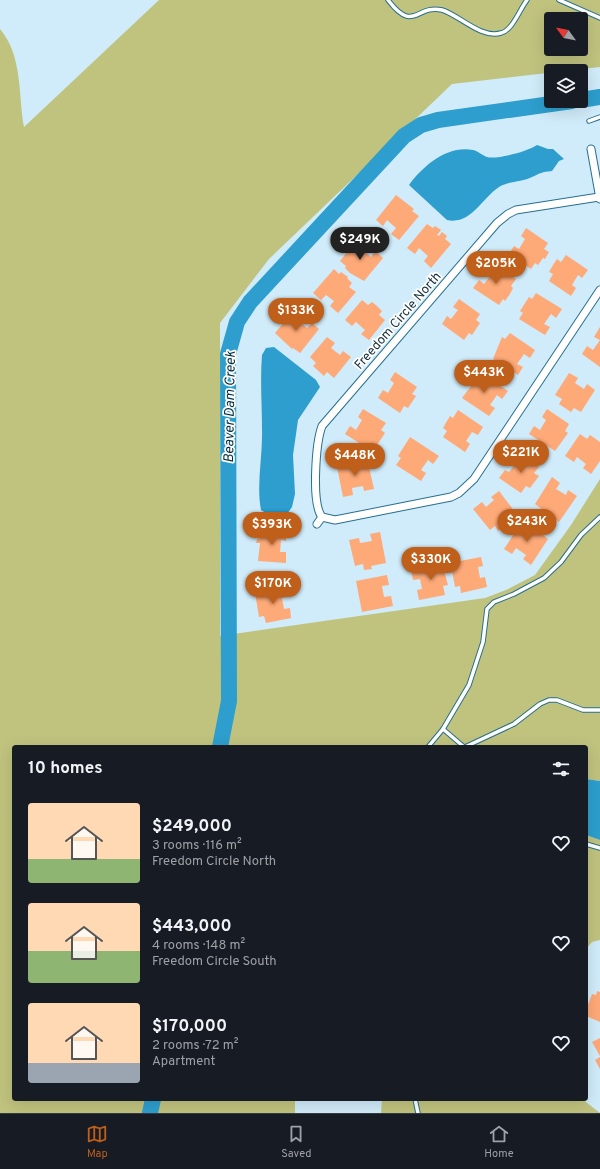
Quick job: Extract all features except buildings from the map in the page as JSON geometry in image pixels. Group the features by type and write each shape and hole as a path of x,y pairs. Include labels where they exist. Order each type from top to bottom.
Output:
{"street":[{"path":"592,149 600,198"},
{"name":"Freedom Circle North","path":"322,517 319,513 317,503 316,450 319,433 326,420 501,219 516,210 529,207 600,198"},
{"path":"316,524 322,517 335,520 451,497 467,487 474,479 600,290"}],"lane":[{"path":"388,0 405,16 413,17 426,11 439,10 446,12 467,24 498,34 509,30 527,0"},
{"path":"559,0 600,18"},
{"path":"589,121 600,117"},
{"path":"430,745 443,729 469,685 483,642 487,610 494,602 514,594 544,578 561,562 581,535 600,517"},
{"path":"468,745 514,724 540,704 549,700 562,702 583,710 600,710"},
{"path":"443,729 462,745"},
{"path":"588,845 600,848"},
{"path":"415,1101 418,1113"}],"green space":[{"path":"159,0 600,0 600,67 588,68 588,64 544,64 544,73 452,84 269,259 220,323 220,636 485,598 506,590 535,575 571,525 600,479 600,781 588,779 588,745 12,745 12,1101 295,1101 295,1113 0,1113 0,29 13,51 18,76 24,127"},
{"path":"588,836 600,840 600,940 592,942 588,947"},
{"path":"382,1101 585,1101 600,1113 381,1113"}],"water":[{"path":"537,145 548,149 553,149 564,159 559,161 552,171 541,173 528,179 499,187 475,210 463,219 455,221 447,220 409,185 421,171 436,158 454,151 463,149 473,150 491,158 520,152"},
{"path":"274,347 316,380 320,387 298,420 293,455 295,494 292,507 287,514 277,516 267,514 261,510 259,490 262,439 262,355 266,348"},
{"path":"588,779 600,781 600,840 588,836"}],"waterway":[{"name":"Beaver Dam Creek","path":"588,99 600,97"},
{"name":"Beaver Dam Creek","path":"220,745 229,701 228,354 237,322 250,302 404,136 421,125 438,120 544,105"},
{"name":"Beaver Dam Creek","path":"150,1113 153,1101"}]}
